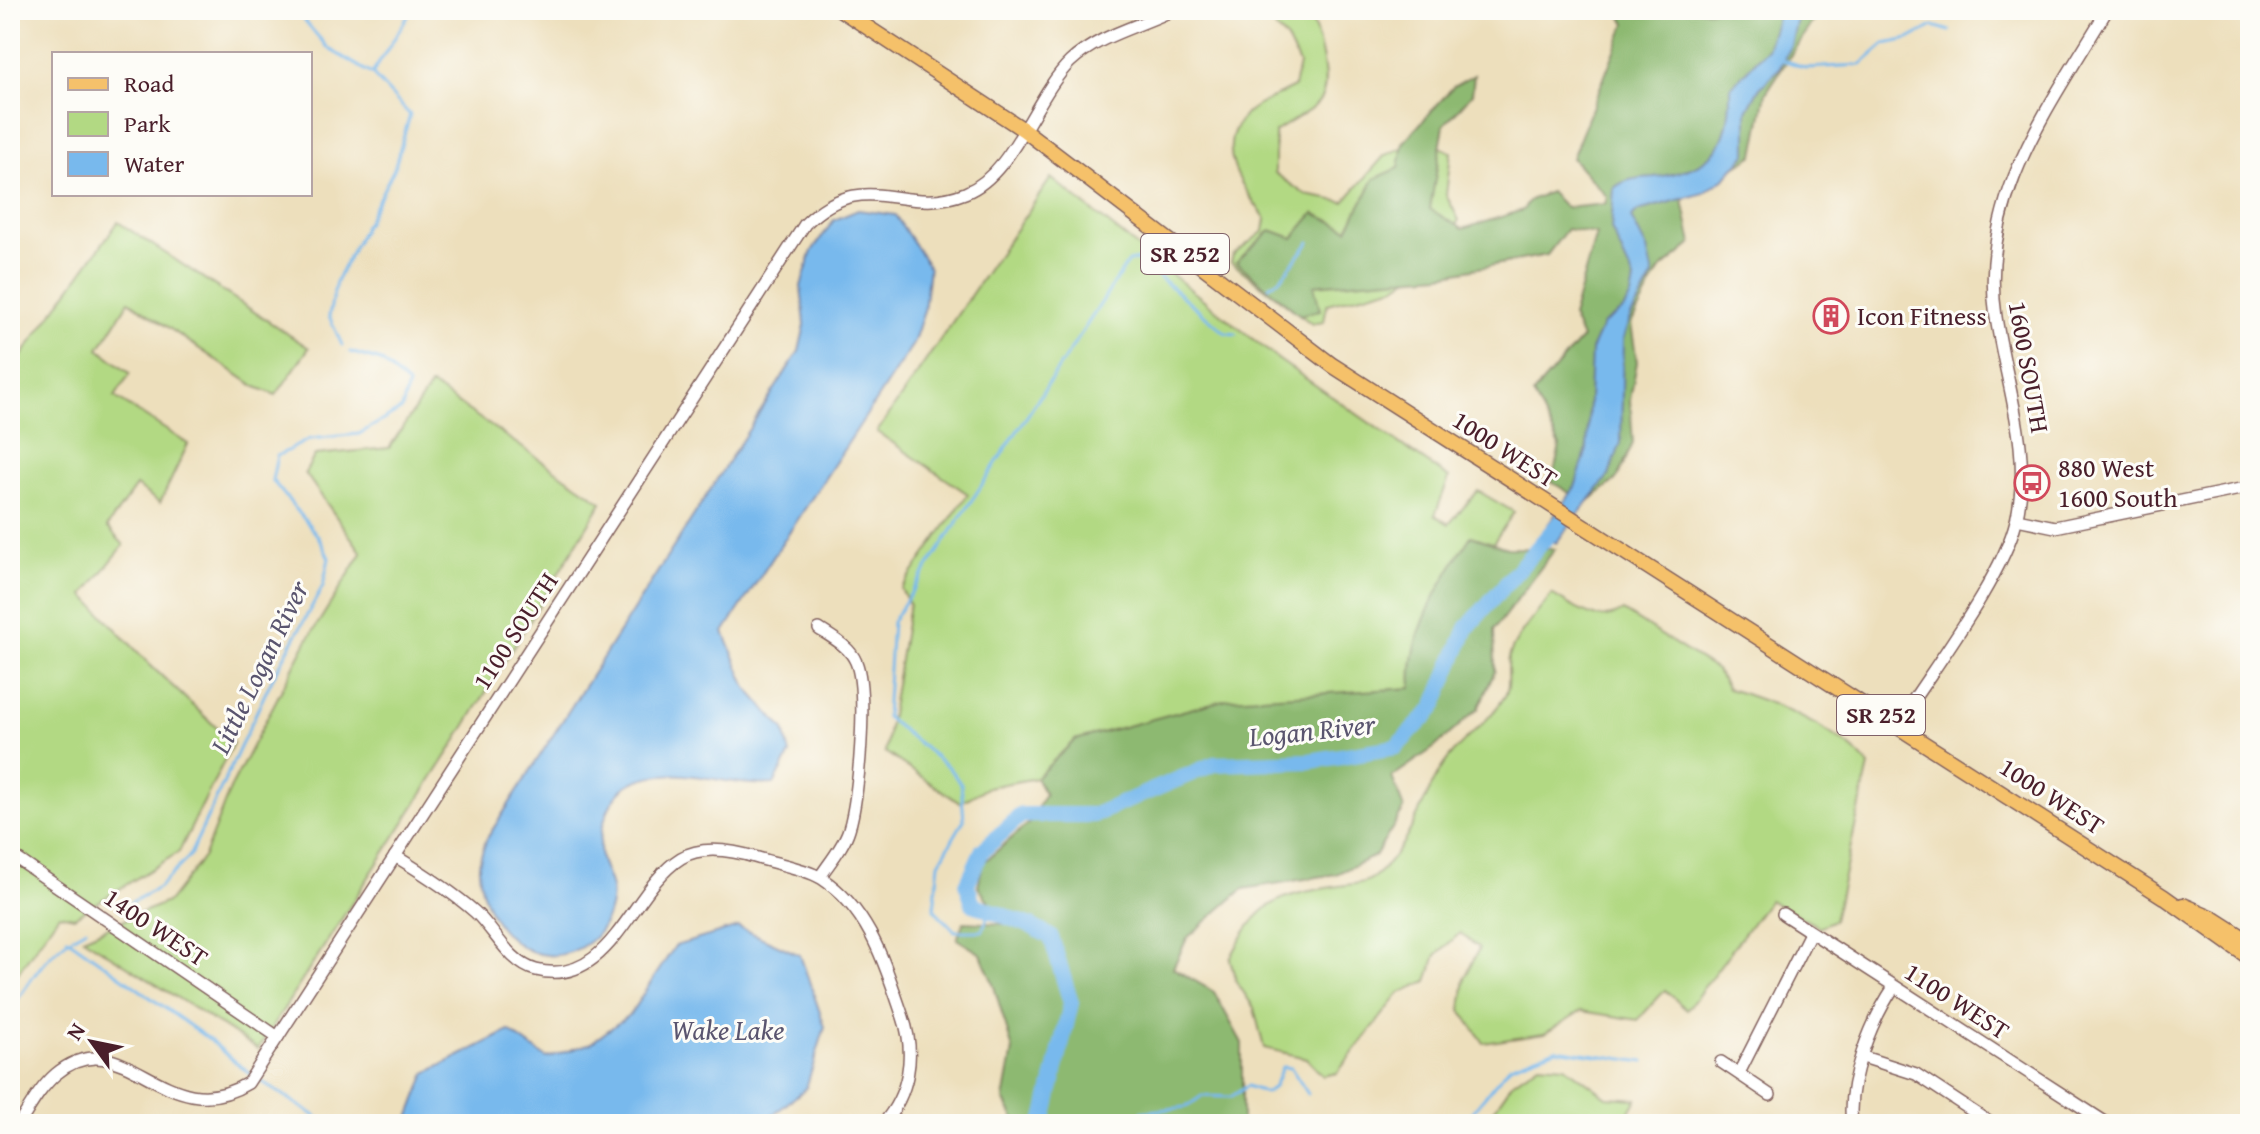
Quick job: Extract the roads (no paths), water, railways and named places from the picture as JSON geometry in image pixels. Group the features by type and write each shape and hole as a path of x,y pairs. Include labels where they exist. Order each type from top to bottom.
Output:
{"main road":[{"name":"1000 WEST","path":"841,10 1024,130 1275,324 1531,496 1897,725 2250,955"},
{"name":"1000 WEST","path":"2164,897 2211,917 2250,942"}],"street":[{"path":"1024,130 1068,64 1096,41 1173,10"},
{"name":"1600 SOUTH","path":"1897,725 1998,565 2017,519 2023,483 2021,447 1996,317 1992,266 2009,185 2025,146 2107,10"},
{"name":"1100 SOUTH","path":"19,1124 50,1081 78,1063 100,1060 120,1065 185,1103 230,1098 248,1083 805,224 823,207 850,195 878,192 935,201 967,193 996,169 1024,130"},
{"path":"2017,519 2055,527 2250,487"},
{"path":"819,629 847,649 856,662 860,680 859,777 849,831 820,877"},
{"path":"395,856 444,886 477,914 514,956 534,970 558,971 592,961 612,942 658,876 683,856 707,850 750,855 820,877 858,912 880,951 907,1028 909,1071 904,1096 883,1124"},
{"name":"1400 WEST","path":"10,854 278,1037"},
{"name":"1100 WEST","path":"1783,914 2108,1124"},
{"path":"1739,1073 1810,933"},
{"path":"1852,1124 1850,1098 1878,1011 1894,987"},
{"path":"1863,1057 1916,1074 1992,1124"},
{"path":"1721,1062 1770,1095"}],"water":[{"path":"1780,10 1799,10 1791,45 1779,69 1758,90 1747,111 1747,153 1726,177 1704,193 1638,211 1631,218 1647,249 1653,276 1630,318 1623,339 1621,443 1609,475 1556,543 1542,533 1575,487 1587,449 1591,350 1603,324 1623,310 1631,296 1634,280 1611,229 1614,188 1631,180 1662,176 1696,166 1717,149 1727,123 1730,88 1767,49"},
{"path":"858,210 895,215 929,267 924,311 913,344 724,632 747,688 784,730 790,754 774,784 669,774 652,776 626,786 606,814 601,837 601,859 612,895 603,925 589,942 569,953 549,955 531,951 514,942 489,910 479,869 486,840 799,351 805,325 801,286 812,251 834,220"},
{"name":"Wake Lake","path":"738,927 800,955 825,1027 806,1088 762,1124 392,1124 409,1118 426,1073 509,1031 547,1058 591,1043 630,1014 675,946"}],"waterway":[{"name":"Little Logan River","path":"295,10 329,49 372,74 410,115 394,169 336,282 329,316 342,345"},
{"path":"372,74 412,10"},
{"path":"1780,59 1806,68 1861,65 1885,44 1909,39 1933,26 1950,31"},
{"path":"1269,286 1281,278 1310,242"},
{"path":"990,911 982,931 955,931 934,909 939,863 964,820 961,784 948,767 886,717 892,622 1128,262 1139,260 1226,333 1236,334"},
{"name":"Little Logan River","path":"122,912 128,904 158,888 189,857 270,683 323,586 329,558 318,536 272,480 277,456 310,439 359,434 402,409 408,385 381,361 350,352"},
{"name":"Logan River","path":"1043,1124 1071,1003 1051,937 973,904 967,884 982,851 1021,815 1094,815 1214,764 1310,761 1396,747 1433,709 1467,628 1560,522"},
{"name":"Little Logan River","path":"10,1011 52,954 86,929"},
{"path":"67,938 207,1038 250,1074"},
{"path":"1462,1124 1510,1066 1556,1049 1644,1062"},
{"path":"1133,1124 1142,1112 1186,1107 1202,1096 1231,1097 1247,1086 1266,1093 1274,1087 1282,1067 1291,1068 1308,1094"},
{"path":"256,1078 328,1124"}],"place":[{"name":"Icon Fitness","path":"1831,316"},
{"name":"880 West 1600 South","path":"2032,483"}]}
